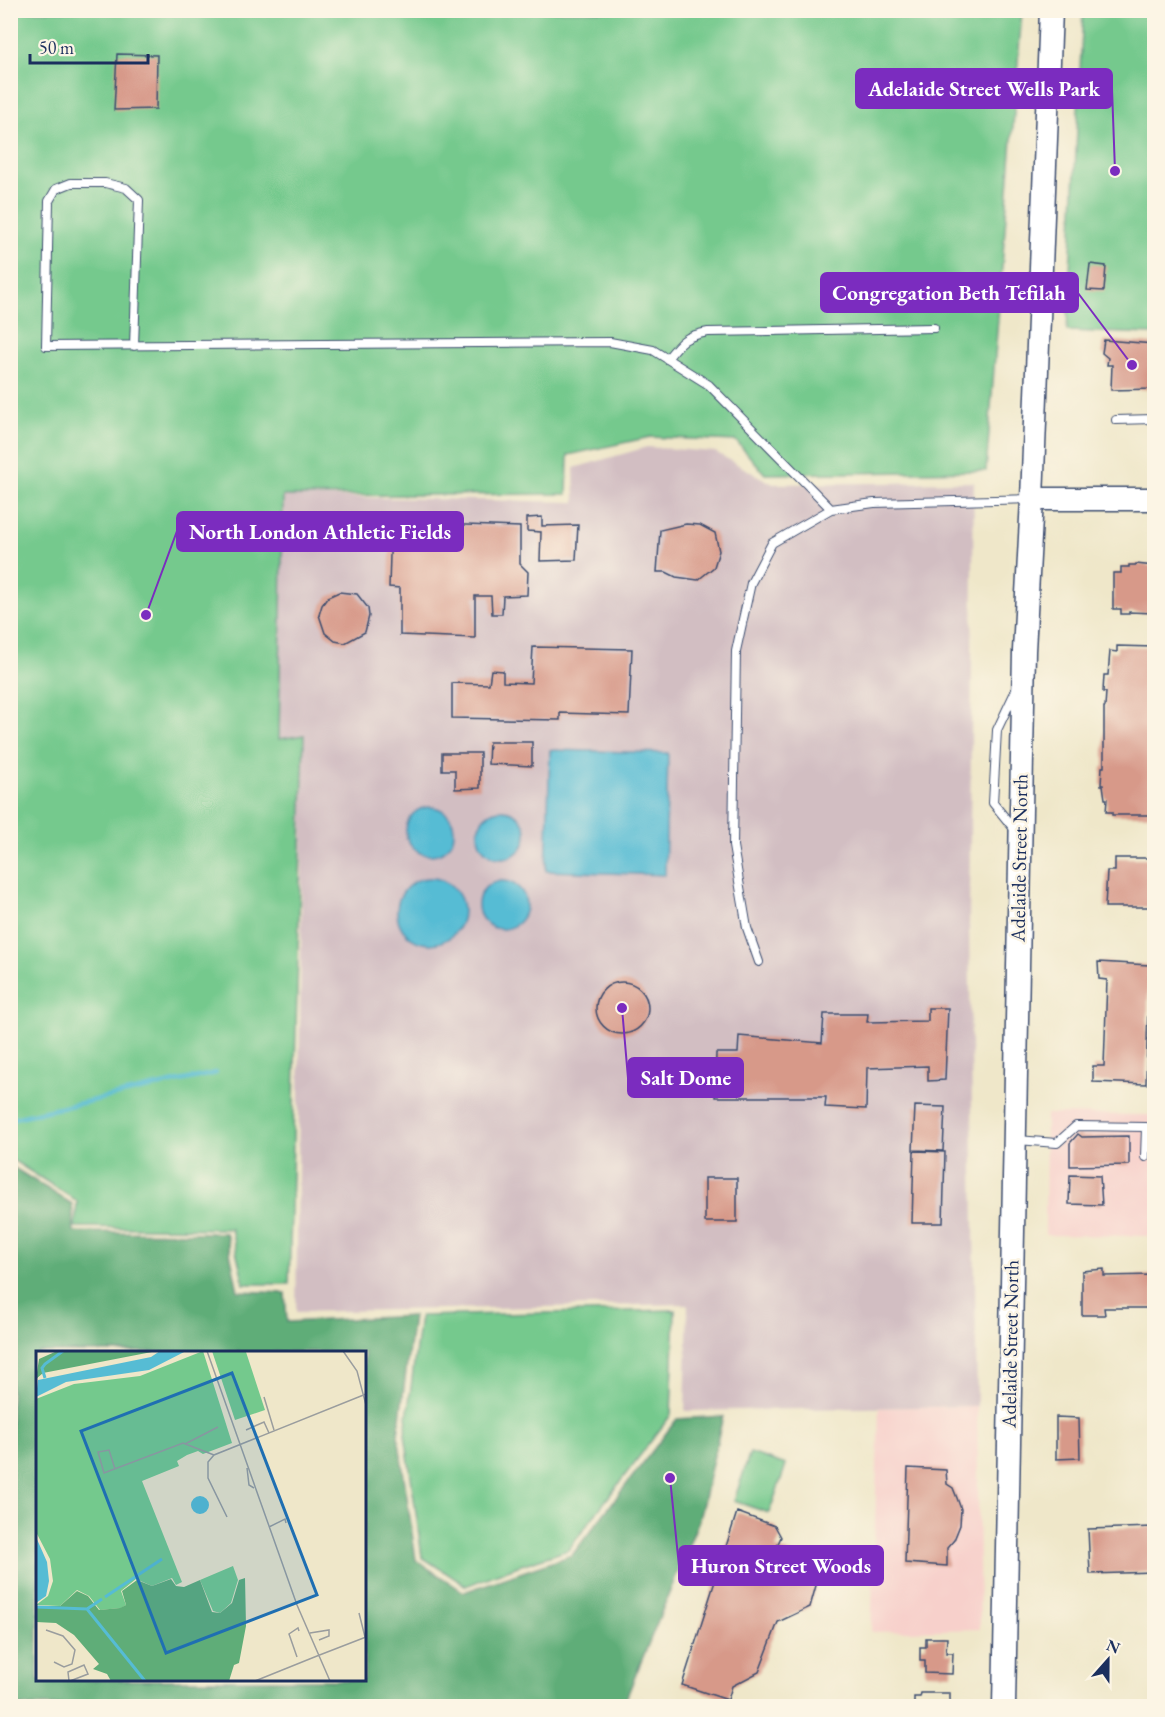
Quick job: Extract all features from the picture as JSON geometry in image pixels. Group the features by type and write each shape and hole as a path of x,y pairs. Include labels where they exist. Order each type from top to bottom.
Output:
{"main road":[{"name":"Adelaide Street North","path":"1004,1707 1023,674 1051,10"},
{"path":"1032,499 1155,499"}],"lane":[{"path":"134,346 139,200 126,188 105,183 70,183 56,189 49,201 46,346 134,346 610,342 652,350 709,386 831,509"},
{"path":"667,359 681,341 690,335 708,332 934,328"},
{"path":"1116,420 1155,419"},
{"path":"759,962 747,928 734,846 736,651 751,583 772,543 831,509 874,503 1032,499"},
{"path":"1014,1140 1057,1143 1076,1126 1146,1127 1145,1157"}],"shaded area":[{"path":"647,447 715,452 773,484 974,482 969,925 977,1406 685,1411 688,1304 296,1312 304,735 279,739 283,496 575,502 574,468"},
{"path":"1046,1114 1154,1115 1154,1236 1045,1235"},
{"path":"977,1406 980,1629 871,1632 879,1408"}],"green space":[{"path":"10,11 1022,11 986,471 765,474 736,441 650,437 568,455 567,494 283,496 279,739 304,735 289,1284 244,1284 231,1229 75,1227 77,1201 11,1159"},
{"path":"1083,11 1154,11 1154,334 1067,331"},
{"path":"11,1166 72,1204 74,1232 226,1233 238,1291 285,1293 287,1322 413,1316 398,1435 416,1560 464,1592 572,1555 677,1419 723,1416 699,1520 623,1706 11,1706"},
{"path":"675,1310 671,1415 568,1550 466,1586 422,1557 405,1434 420,1316"},
{"path":"750,1453 786,1465 769,1513 734,1501"}],"water":[{"path":"550,750 668,753 665,875 546,871"},
{"path":"430,807 447,814 454,831 447,848 430,855 413,848 406,831 413,814"},
{"path":"497,810 507,810 519,817 526,829 526,839 519,851 507,858 497,858 482,847 478,839 478,829 489,814"},
{"path":"436,878 454,887 461,898 463,911 461,924 454,935 443,942 424,944 406,935 399,924 397,905 406,887 417,880"},
{"path":"502,881 519,888 526,905 519,922 502,929 485,922 478,905 485,888"}],"building":[{"path":"117,54 157,55 156,109 114,110"},
{"path":"1090,264 1106,266 1104,291 1087,290"},
{"path":"1104,340 1154,344 1154,389 1111,390 1112,365 1107,365 1108,358 1102,353"},
{"path":"542,517 542,526 578,525 576,560 540,561 541,532 527,531 527,518"},
{"path":"391,522 520,527 520,564 528,572 527,595 503,596 502,614 492,614 491,596 475,596 475,638 400,635 400,588 389,587"},
{"path":"686,524 700,525 715,533 719,551 714,567 698,580 657,572 660,530"},
{"path":"1136,564 1154,566 1154,613 1121,614 1121,609 1113,609 1113,573 1121,573 1121,567"},
{"path":"339,592 357,594 368,608 369,616 365,632 345,643 335,641 325,633 319,615 328,597"},
{"path":"1117,646 1154,647 1154,808 1151,808 1151,815 1112,815 1112,812 1106,812 1107,799 1105,799 1103,785 1101,785 1102,767 1104,767 1106,692 1103,692 1104,675 1108,675 1110,651 1117,652"},
{"path":"533,647 632,649 629,715 560,713 560,720 452,718 452,683 489,684 491,670 503,671 503,682 531,683"},
{"path":"489,742 532,742 532,766 488,764"},
{"path":"442,753 480,753 480,788 455,789 455,770 442,770"},
{"path":"1115,858 1154,858 1154,907 1105,907 1107,871 1115,871"},
{"path":"1098,962 1149,965 1146,1084 1093,1082 1093,1066 1104,1066 1107,980 1099,979"},
{"path":"622,982 632,984 640,990 646,998 648,1008 646,1018 640,1026 632,1032 622,1034 612,1032 604,1026 598,1018 596,1008 598,998 604,990 612,984"},
{"path":"928,1008 948,1008 945,1080 928,1081 928,1066 867,1068 866,1109 825,1107 826,1097 715,1097 716,1053 738,1053 739,1036 822,1043 824,1014 868,1014 867,1022 928,1021"},
{"path":"915,1106 945,1107 943,1151 913,1150"},
{"path":"1078,1134 1082,1137 1129,1136 1129,1165 1070,1166 1070,1143"},
{"path":"914,1151 945,1152 943,1223 912,1223"},
{"path":"1070,1175 1100,1176 1102,1205 1069,1204"},
{"path":"705,1178 737,1178 737,1222 705,1222"},
{"path":"1104,1269 1104,1276 1154,1275 1154,1308 1104,1308 1105,1315 1082,1315 1082,1271"},
{"path":"1056,1417 1079,1418 1080,1458 1056,1459"},
{"path":"908,1468 946,1470 947,1484 953,1488 961,1509 960,1525 954,1540 947,1548 947,1566 905,1563"},
{"path":"737,1512 775,1526 781,1537 776,1548 822,1564 810,1607 778,1622 759,1672 732,1686 728,1700 682,1685"},
{"path":"1154,1527 1154,1572 1090,1574 1088,1529"},
{"path":"926,1638 947,1638 946,1653 953,1653 952,1674 925,1673 925,1660 920,1660 920,1647 926,1647"},
{"path":"921,1693 950,1693 950,1706 914,1706 914,1697 920,1697"}],"waterway":[{"path":"10,1119 216,1073"}],"place":[{"name":"Adelaide Street Wells Park","path":"1115,171"},
{"name":"Congregation Beth Tefilah","path":"1132,365"},
{"name":"North London Athletic Fields","path":"146,615"},
{"name":"Salt Dome","path":"622,1008"},
{"name":"Huron Street Woods","path":"670,1478"}]}
